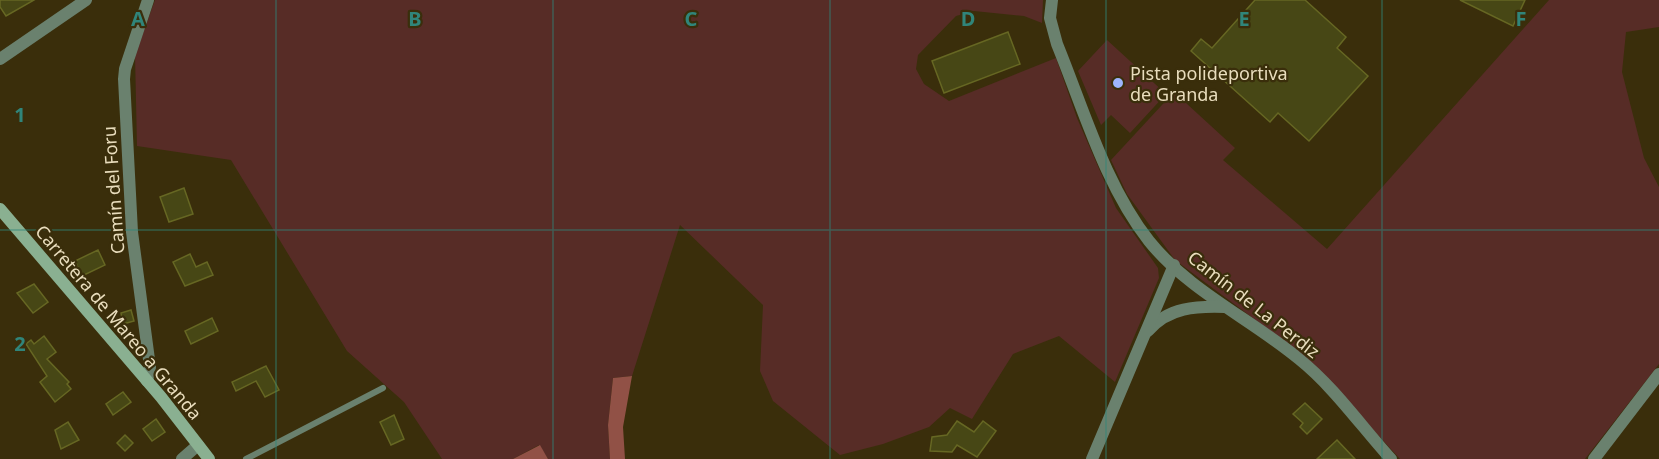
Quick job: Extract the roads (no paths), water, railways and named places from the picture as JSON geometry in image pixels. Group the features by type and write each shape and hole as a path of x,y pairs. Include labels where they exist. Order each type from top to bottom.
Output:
{"street":[{"path":"0,59 86,0"},
{"name":"Camín del Foru","path":"147,381 150,367 132,232 124,79 125,69 148,0"},
{"name":"Camín de La Perdiz","path":"1052,0 1050,18 1057,44 1118,192 1150,242 1174,265 1226,307 1299,358 1391,459"},
{"name":"Carretera de Mareo a Granda","path":"0,209 147,381 209,459"},
{"path":"1092,459 1174,265"},
{"path":"1143,336 1164,317 1180,309 1199,306 1226,307"},
{"path":"1594,459 1659,374"},
{"path":"182,459 198,445"}],"lane":[{"path":"246,459 382,388"}],"place":[{"name":"Pista polideportiva de Granda","path":"1118,83"}]}
